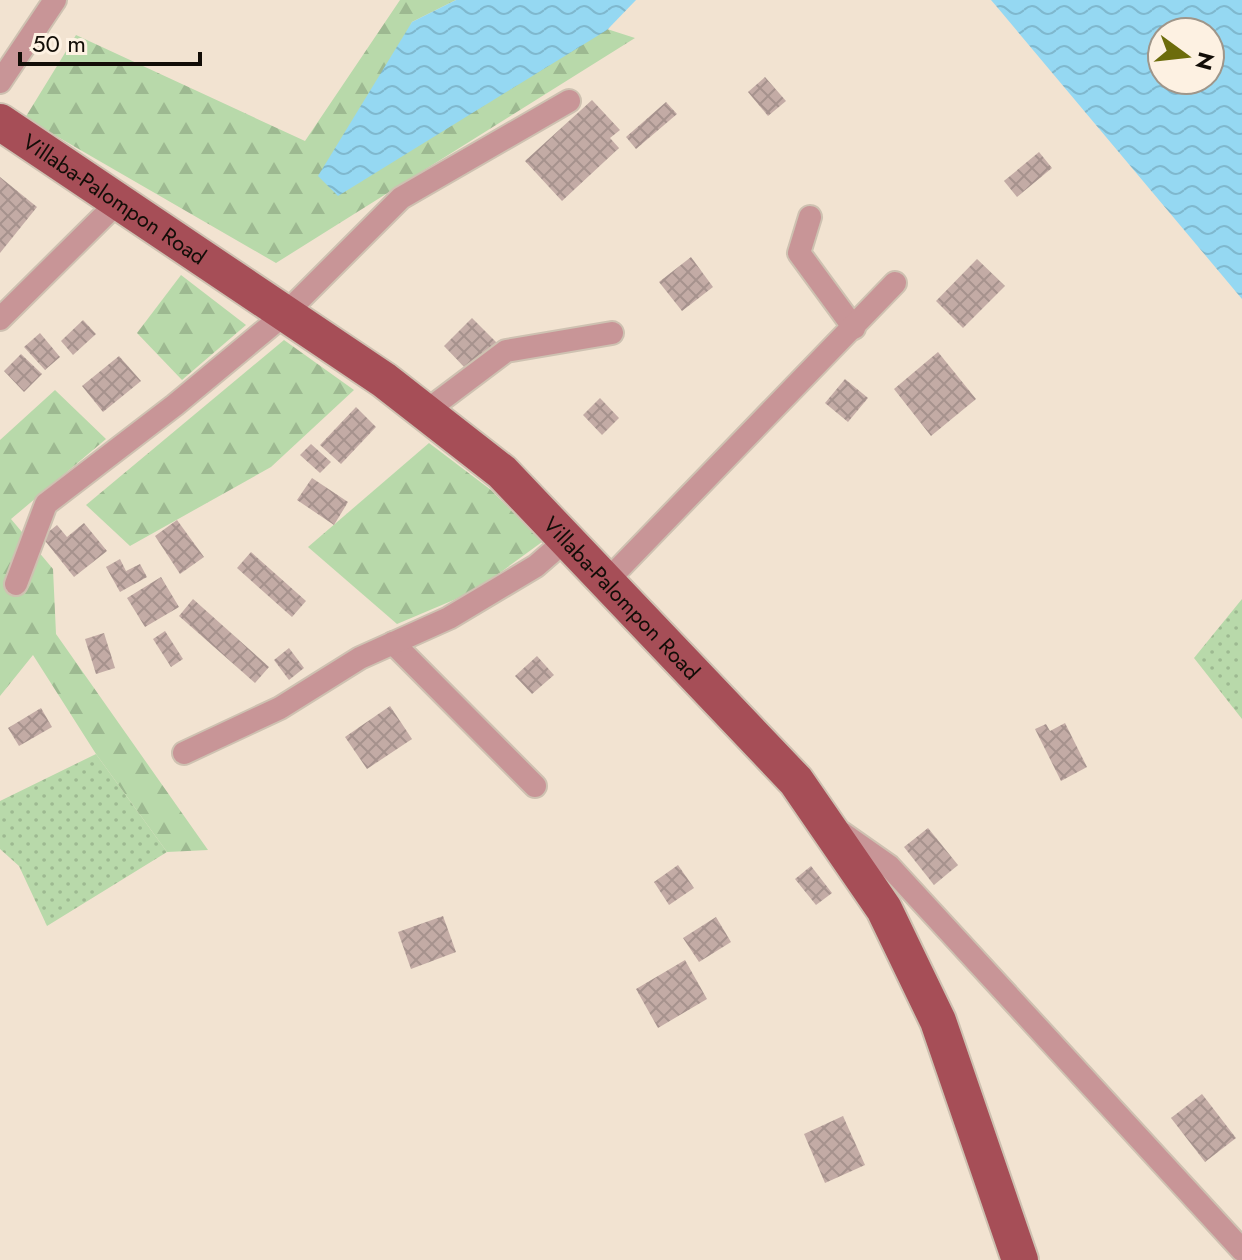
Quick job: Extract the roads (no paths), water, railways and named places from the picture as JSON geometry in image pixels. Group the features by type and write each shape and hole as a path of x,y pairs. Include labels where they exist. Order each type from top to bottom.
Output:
{"main road":[{"name":"Villaba-Palompon Road","path":"0,122 286,313 425,412 502,472 796,781 884,909 938,1021 1020,1260"}],"street":[{"path":"0,82 55,0"},
{"path":"16,584 46,504 175,405 286,313 401,198 569,101"},
{"path":"0,319 119,201"},
{"path":"810,217 799,253 854,328"},
{"path":"607,581 895,283"},
{"path":"425,412 506,351 612,333"},
{"path":"184,753 280,708 360,658 462,611 536,566 567,539"},
{"path":"393,643 535,786"},
{"path":"822,819 889,866 1242,1250"}],"water":[{"path":"456,0 636,0 607,30 338,196 318,176 412,22"},
{"path":"991,0 1242,0 1242,299"}]}
